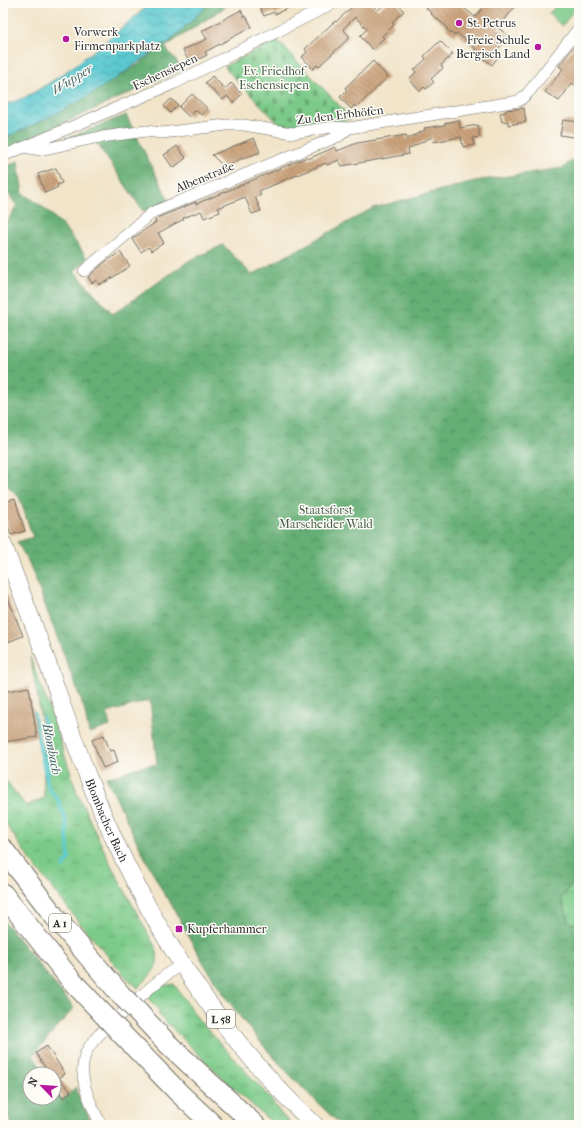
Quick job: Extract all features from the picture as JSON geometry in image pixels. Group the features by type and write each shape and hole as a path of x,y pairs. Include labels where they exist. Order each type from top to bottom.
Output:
{"highway":[{"name":"A 1","path":"3,849 55,917 121,995 168,1044 255,1125"},
{"name":"A 1","path":"3,894 71,980 179,1093 213,1125"}],"main road":[{"name":"Blombacher Bach","path":"3,544 94,794 141,894 182,964 241,1046 315,1125"}],"street":[{"name":"Eschensiepen","path":"3,156 175,83 334,3"},
{"name":"Zu den Erbhöfen","path":"24,147 40,150 95,138 146,131 162,133 226,125 244,125 292,133 333,127 349,128 519,102 528,93 579,28"},
{"name":"Albenstraße","path":"84,271 154,212 339,136 349,128"},
{"path":"101,1125 87,1094 84,1083 83,1070 85,1056 98,1036 166,974 182,964"}],"green space":[{"path":"210,3 231,3 165,47 183,69 3,150 3,138 25,129 138,65 164,43 167,45"},
{"path":"558,3 579,3 562,26 549,14"},
{"name":"Ev. Friedhof Eschensiepen","path":"277,40 352,119 292,130 281,126 226,69 225,66"},
{"path":"126,115 169,201 143,211 92,136 51,145"},
{"name":"Staatsforst Marscheider Wald","path":"579,154 579,876 561,899 570,923 579,924 579,1125 341,1125 278,1062 249,1029 208,970 168,898 165,896 106,777 115,776 135,768 157,764 150,700 107,713 110,726 89,733 84,708 29,563 17,542 33,537 19,497 3,482 3,228 17,206 3,186 3,168 18,161 23,194 51,214 74,240 88,259 74,271 113,314 190,260 223,245 252,275 373,208 475,181 563,168"},
{"path":"30,657 47,702 78,795 112,867 156,948 156,966 151,975 138,988 126,977 82,926 31,861 3,820 3,777 26,806 44,798 43,736 38,698"},
{"path":"579,876 579,924 570,923 561,899"},
{"path":"3,920 74,1008 33,1055 40,1066 22,1066 22,1106 62,1106 62,1100 76,1087 79,1097 93,1125 12,1125 3,1104"},
{"path":"174,984 198,1019 269,1097 282,1115 293,1125 276,1125 263,1115 213,1069 157,1013 160,1011 146,996 161,986"}],"water":[{"name":"Wupper","path":"151,3 210,3 166,45 164,43 127,71 66,108 3,138 3,105 28,96 63,74"}],"building":[{"path":"258,3 299,3 275,14 274,12 264,16"},
{"path":"356,3 371,3 378,10 386,3 397,3 404,11 392,22 394,25 382,36 384,38 372,49 360,36 367,29 355,17 343,29 350,37 318,67 317,65 313,69 302,57 307,52 305,49"},
{"path":"430,3 458,3 475,17 487,3 518,3 498,28 509,36 494,54 498,57 492,65 474,51 476,49 457,33 454,35 431,14 432,13 426,8"},
{"path":"241,10 244,17 246,16 252,27 205,52 207,55 190,64 183,50 207,39 202,31"},
{"path":"579,40 579,88 572,83 559,101 545,92 563,69 559,66"},
{"path":"440,41 453,54 441,65 443,68 431,79 434,82 426,89 424,87 420,91 409,79 416,72 414,70 426,59 424,56"},
{"path":"373,61 388,77 357,107 355,105 351,109 340,97 347,90 345,88"},
{"path":"212,76 225,89 231,83 242,94 233,103 227,96 223,100 205,83"},
{"path":"192,94 208,109 201,115 196,110 189,117 179,107"},
{"path":"171,99 178,105 170,113 164,106"},
{"path":"524,108 526,122 508,125 508,121 502,122 500,113 506,112 506,110"},
{"path":"459,120 460,128 478,125 480,137 473,138 474,145 463,147 461,137 433,142 432,137 408,149 409,154 342,166 339,160 327,165 326,163 259,191 261,195 255,197 261,211 252,214 245,197 218,208 220,212 204,218 201,211 183,218 184,219 158,233 164,243 151,251 149,247 141,252 132,239 156,222 155,220 157,218 196,202 196,204 307,157 308,159 335,147 337,151 357,143 406,135 407,139 425,130 424,128 445,125 445,123"},
{"path":"563,120 579,122 579,138 560,135"},
{"path":"254,138 260,152 242,158 225,168 212,155"},
{"path":"177,146 186,158 173,168 164,155"},
{"path":"56,168 62,183 57,185 58,187 45,193 38,174"},
{"path":"120,252 130,266 106,282 105,281 99,285 97,280 92,283 88,277"},
{"path":"15,499 25,531 11,535 3,510 3,502"},
{"path":"3,586 23,636 3,644"},
{"path":"29,687 37,737 3,742 3,692"},
{"path":"104,735 110,751 114,750 118,762 103,768 92,740"},
{"path":"47,1046 60,1066 44,1066 36,1053"},
{"path":"62,1069 65,1074 62,1076"},
{"path":"62,1082 71,1092 63,1098 62,1096"}],"waterway":[{"name":"Blombach","path":"34,713 49,789 58,800 66,821 69,859 63,867"},
{"name":"Blombach","path":"43,717 48,774"}],"place":[{"name":"St. Petrus","path":"459,23"},
{"name":"Vorwerk Firmenparkplatz","path":"66,39"},
{"name":"Freie Schule Bergisch Land","path":"538,47"},
{"name":"Kupferhammer","path":"179,929"}]}
